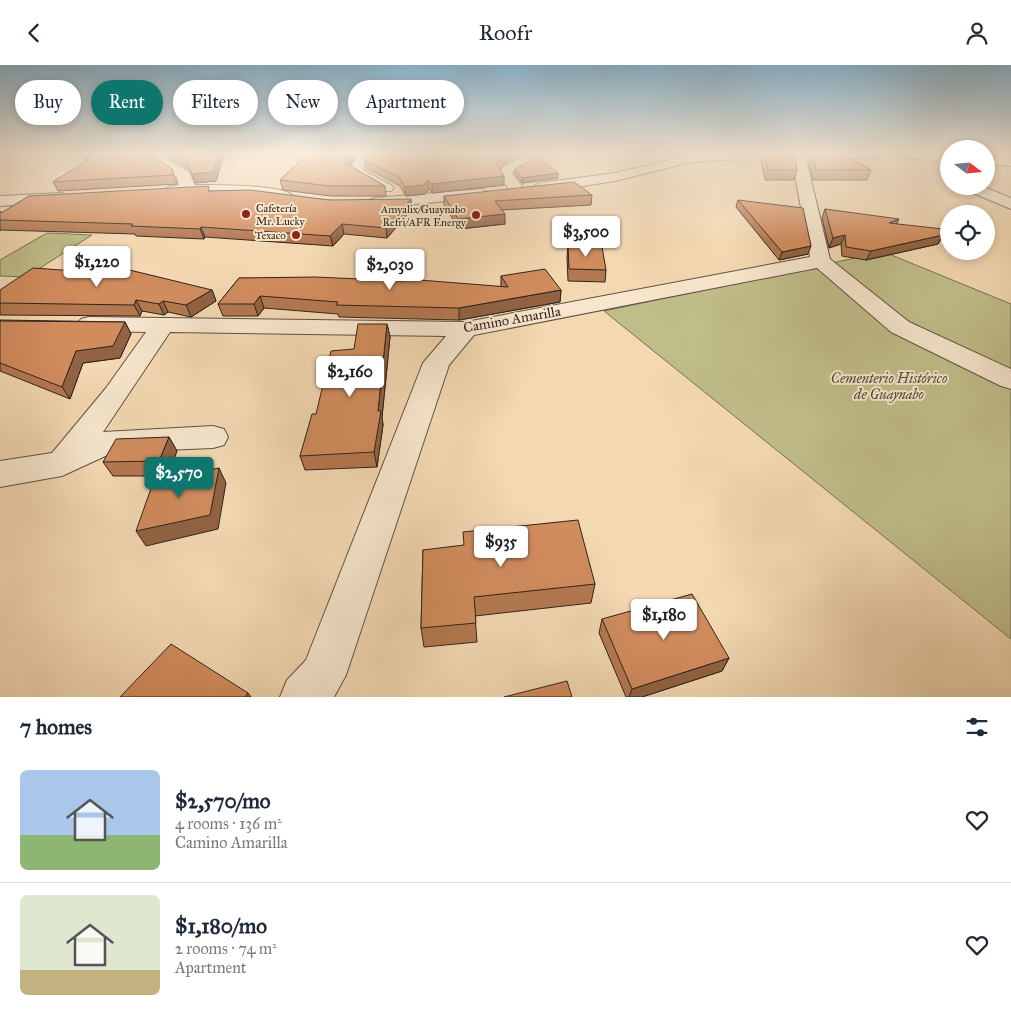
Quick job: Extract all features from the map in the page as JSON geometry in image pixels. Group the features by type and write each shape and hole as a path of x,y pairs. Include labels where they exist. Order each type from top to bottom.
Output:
{"street":[{"path":"186,182 188,189"},
{"path":"377,182 393,191 400,203"},
{"path":"510,182 518,190"},
{"path":"358,203 400,203 574,182"},
{"path":"804,182 821,261 900,327 1011,380"},
{"path":"159,191 235,189 304,200"},
{"path":"990,195 1011,204"},
{"path":"0,201 73,197"},
{"name":"Camino Amarilla","path":"67,324 466,329 821,261"},
{"path":"62,464 116,394 163,325"},
{"path":"304,697 323,675 436,363 466,329"},
{"path":"0,474 62,464 109,441 214,437"}],"green space":[{"path":"47,233 92,235 26,277 0,276 0,260"},
{"name":"Cementerio Histórico de Guaynabo","path":"884,252 1011,304 1011,639 604,311"}],"building":[{"path":"300,182 379,182 385,186 329,186"},
{"path":"402,182 426,182 424,185 405,187"},
{"path":"569,182 575,182 592,195 495,201 505,214 458,219 444,196"},
{"path":"209,186 208,191 250,190 329,200 411,199 386,228 342,224 330,236 201,227 200,229 131,226 133,224 0,220 1,211 1,213 29,196"},
{"path":"738,200 803,208 811,246 782,252"},
{"path":"825,209 899,219 889,223 940,229 940,236 871,251 846,247 845,235 833,238"},
{"path":"568,246 602,247 606,270 569,269"},
{"path":"82,266 113,266 212,290 186,305 163,301 159,304 136,300 134,305 0,303 0,290 33,268 76,271"},
{"path":"545,269 561,290 459,308 336,305 338,302 260,296 254,304 218,304 239,278 315,277 405,281 407,279 508,287 501,276"},
{"path":"0,321 125,322 113,346 76,351 62,387 0,363"},
{"path":"358,324 387,324 378,411 381,411 374,452 300,456 312,414 316,414 331,351 354,349"},
{"path":"169,437 159,461 103,462 116,439"},
{"path":"219,468 210,515 136,531 154,480"},
{"path":"578,520 595,584 474,597 476,623 421,628 423,550 464,545 463,532"},
{"path":"692,594 729,658 632,689 602,619"},
{"path":"171,644 248,693 245,697 120,697"},
{"path":"567,681 572,697 504,697"}],"place":[{"name":"Cafetería Mr. Lucky","path":"246,214"},
{"name":"Amyalix/Guaynabo Refri/AFR Energy","path":"476,215"},
{"name":"Texaco","path":"296,235"}]}
